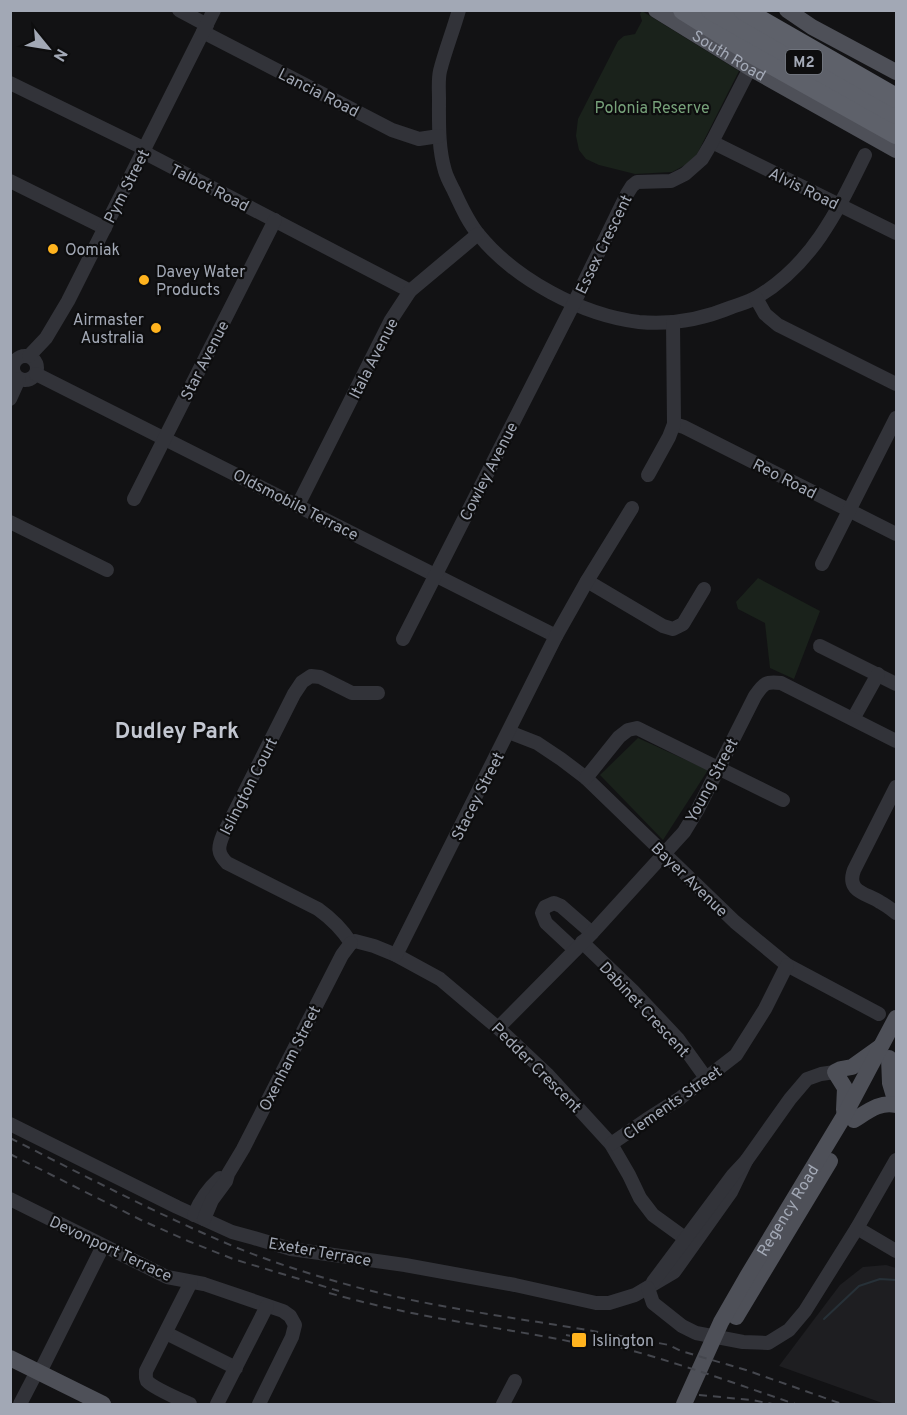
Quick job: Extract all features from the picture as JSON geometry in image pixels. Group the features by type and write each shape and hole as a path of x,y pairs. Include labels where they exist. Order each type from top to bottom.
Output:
{"highway":[{"path":"683,10 755,55 897,134"},
{"name":"M2","path":"711,10 897,114"},
{"name":"M2","path":"743,10 897,98"}],"main road":[{"name":"South Road","path":"656,10 750,68 897,150"},
{"path":"788,10 812,27 897,72"},
{"name":"Regency Road","path":"684,1404 726,1324 797,1217 849,1118 890,1048 897,1018"},
{"path":"890,1048 890,1083 897,1104 881,1105 849,1118 845,1088 835,1072 852,1067 890,1048"},
{"name":"Regency Road","path":"695,1404 726,1324"},
{"path":"10,1358 82,1404"},
{"path":"10,1367 103,1404"}],"street":[{"name":"Lancia Road","path":"179,10 205,28 392,130 419,139 439,136"},
{"name":"Pym Street","path":"29,356 46,338 53,326 105,228 214,10"},
{"path":"458,11 440,73 439,136 445,171 461,208 478,234 499,256 531,281 574,303 603,314 640,322 673,322 712,315 756,298 799,264 825,231 865,155"},
{"name":"Essex Crescent","path":"574,303 632,186 637,182 672,181 685,174 702,159 750,68"},
{"name":"Talbot Road","path":"10,83 139,146 151,156 410,291"},
{"name":"Alvis Road","path":"712,142 897,233"},
{"path":"10,181 105,228"},
{"name":"Star Avenue","path":"134,499 275,220"},
{"name":"Itala Avenue","path":"298,505 392,320 410,291 478,234"},
{"path":"756,298 765,314 777,325 897,384"},
{"name":"Cowley Avenue","path":"403,639 574,303"},
{"path":"648,475 674,424 673,322"},
{"path":"29,356 37,364 36,374 29,380 19,379 14,374 12,361 19,357 29,356"},
{"name":"Oldsmobile Terrace","path":"36,374 556,636"},
{"path":"10,399 19,379"},
{"path":"822,564 897,418"},
{"name":"Reo Road","path":"674,424 897,534"},
{"name":"Stacey Street","path":"396,955 556,636 632,508"},
{"path":"10,522 107,570"},
{"path":"587,581 663,626 673,629 683,624 704,589"},
{"path":"820,646 897,684"},
{"path":"853,719 878,674"},
{"name":"Islington Court","path":"351,943 329,916 227,863 220,856 219,849 223,835 302,682 310,676 320,677 352,693 378,693"},
{"name":"Young Street","path":"498,1028 684,832 755,696 763,685 772,682 781,683 897,741"},
{"path":"586,778 619,737 628,730 637,728 783,800"},
{"name":"Bayer Avenue","path":"509,732 537,743 586,778 735,922 787,965 879,1014"},
{"path":"896,789 851,877 853,885 861,893 880,901 897,913"},
{"name":"Dabinet Crescent","path":"583,941 678,1039 706,1078"},
{"name":"Pedder Crescent","path":"351,943 362,942 396,955 440,979 498,1028 547,1074 611,1144 640,1198 653,1215 689,1241"},
{"name":"Oxenham Street","path":"199,1217 226,1181 342,955 351,943"},
{"name":"Clements Street","path":"611,1144 679,1100 736,1055 765,1009 787,965"},
{"path":"835,1072 807,1079 790,1099 746,1161 731,1192 713,1219 689,1241 674,1272 648,1288 653,1303 682,1326 696,1333 742,1342 768,1343 789,1330 805,1311 897,1160"},
{"name":"Exeter Terrace","path":"10,1124 199,1217 254,1239 291,1249 416,1267 596,1303 621,1300 648,1288"},
{"name":"Devonport Terrace","path":"10,1199 167,1277 204,1284 283,1311 290,1316 295,1325 292,1337 259,1404"},
{"path":"857,1228 897,1251"},
{"path":"20,1404 103,1246"},
{"path":"190,1404 154,1386 147,1380 146,1371 191,1282"},
{"path":"218,1404 267,1306"},
{"path":"166,1333 237,1368"},
{"path":"503,1404 515,1381"}],"shaded area":[{"path":"886,1265 896,1268 896,1404 885,1404 779,1366 840,1285 863,1267"}],"green space":[{"name":"Polonia Reserve","path":"642,11 739,71 697,154 687,164 672,172 635,174 599,165 586,159 579,150 576,136 578,119 618,41 624,36 635,34 642,21 640,14"},
{"path":"758,578 820,611 794,679 770,668 765,623 738,609 736,602"},
{"path":"638,738 708,770 663,840 600,775"}],"waterway":[{"path":"824,1319 859,1286 880,1279 896,1280"}],"railway":[{"path":"10,1138 178,1222 235,1247 295,1269 410,1300 669,1345 681,1351 746,1370 842,1404"},
{"path":"10,1154 188,1241 233,1259 339,1291"},
{"path":"329,1293 423,1315 573,1342"},
{"path":"566,1335 653,1357 795,1404"},
{"path":"699,1395 772,1404"}],"place":[{"name":"Oomiak","path":"53,249"},
{"name":"Davey Water Products","path":"144,280"},
{"name":"Airmaster Australia","path":"156,328"},
{"name":"Islington","path":"579,1340"}],"district":[{"name":"Dudley Park","path":"177,730"}]}
